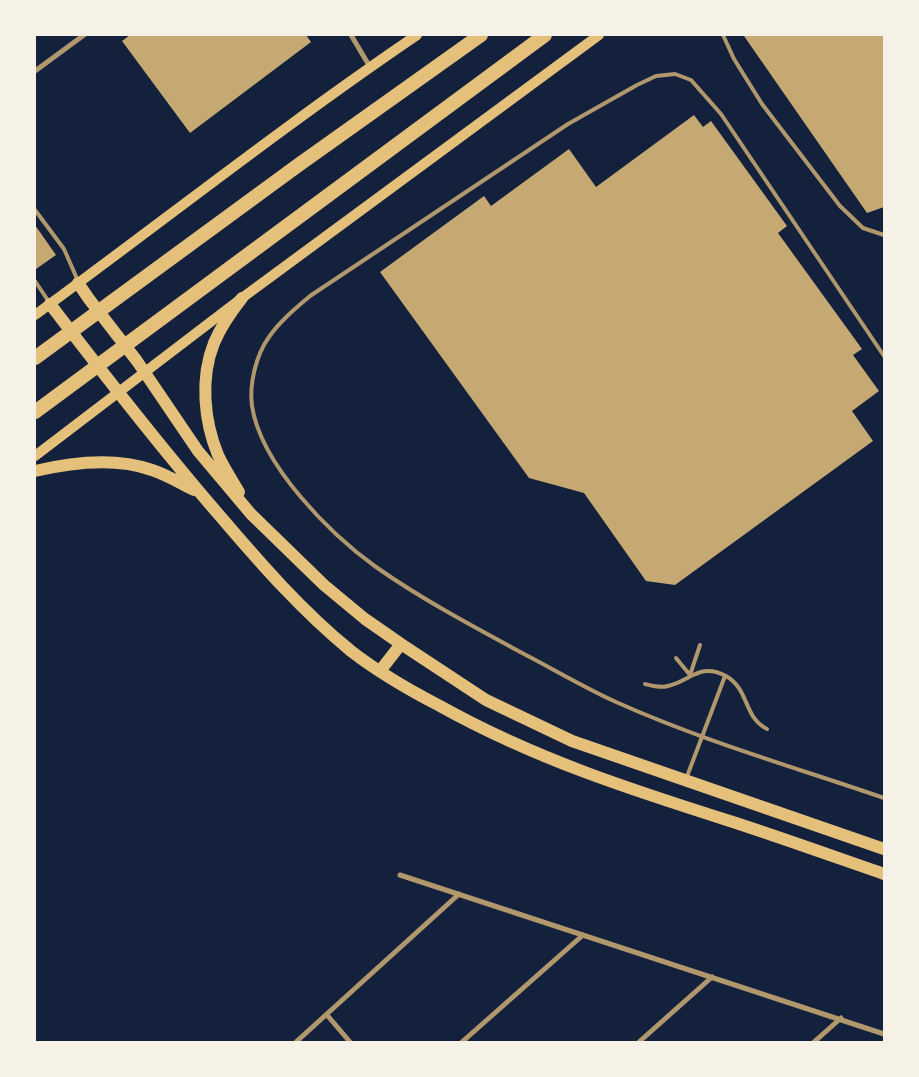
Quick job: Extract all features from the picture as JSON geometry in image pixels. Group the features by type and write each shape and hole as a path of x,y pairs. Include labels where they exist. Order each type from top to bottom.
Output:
{"highway":[{"path":"35,358 297,166 481,35"},
{"path":"35,412 545,35"}],"main road":[{"path":"35,315 370,66 417,35"},
{"path":"35,456 242,298 599,35"},
{"path":"78,283 137,362 198,451 250,514 324,585 365,619 486,700 572,741 884,849"},
{"path":"242,298 224,323 214,343 207,366 205,395 211,434 219,456 250,514"},
{"path":"50,304 154,440 279,585 353,652 380,671 458,716 501,738 568,767 637,792 757,830 884,874"},
{"path":"35,472 60,465 110,462 150,469 170,477 199,493"},
{"path":"380,671 401,644"}],"street":[{"path":"35,71 84,35"},
{"path":"350,35 370,66"},
{"path":"400,875 841,1018 884,1034"},
{"path":"296,1042 459,894"},
{"path":"462,1042 583,935"},
{"path":"639,1042 712,977"},
{"path":"327,1015 350,1042"},
{"path":"814,1042 841,1018"}],"lane":[{"path":"723,35 734,59 762,104 840,206 863,228 884,235"},
{"path":"884,356 720,114 690,80 675,74 656,76 568,124 310,296 290,313 268,338 259,355 253,384 252,406 267,447 279,470 300,496 345,542 376,567 466,622 616,702 725,746 884,798"},
{"path":"35,210 64,249 78,283"},
{"path":"35,281 50,304"},
{"path":"690,675 700,645"},
{"path":"676,658 690,675"},
{"path":"645,684 666,687 678,683 690,675 702,672 714,672 725,676 737,684 753,719 760,726 767,729"},
{"path":"685,781 725,676"}],"building":[{"path":"130,35 306,35 311,42 190,133 122,41"},
{"path":"884,35 884,207 867,213 744,36"},
{"path":"694,115 703,127 711,121 787,226 778,233 862,349 853,355 879,391 852,411 873,441 675,585 646,581 584,493 529,478 380,272 484,196 491,206 569,149 596,187"},
{"path":"35,225 56,255 36,269 35,267"}]}
